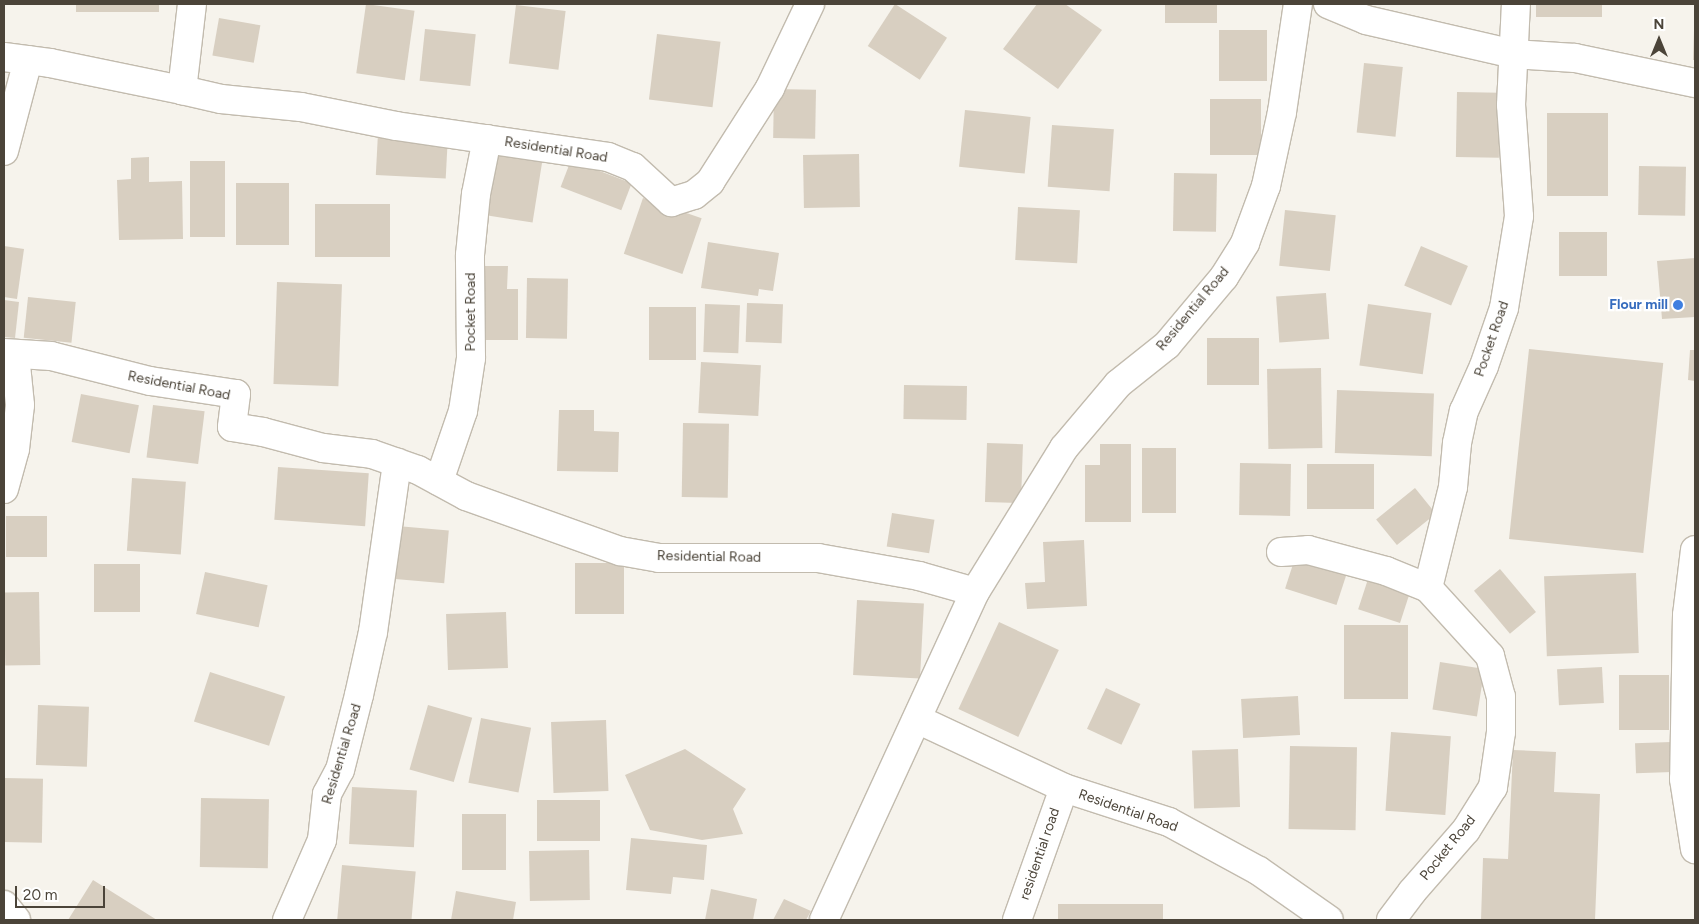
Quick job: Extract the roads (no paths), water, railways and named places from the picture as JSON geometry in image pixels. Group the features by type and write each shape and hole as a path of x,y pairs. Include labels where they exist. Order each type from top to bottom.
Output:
{"street":[{"path":"182,90 192,4"},
{"name":"Residential Road","path":"4,151 16,59 221,99 301,106 396,126 608,157 633,168 671,202 694,195 710,182 770,88 810,4"},
{"name":"Residential Road","path":"824,920 975,592 1064,448 1118,384 1166,345 1224,276 1245,243 1263,195 1280,122 1298,4"},
{"path":"1328,4 1366,20 1513,54 1575,58 1695,83"},
{"name":"Pocket Road","path":"1428,588 1453,487 1457,442 1464,411 1484,366 1504,308 1519,216 1511,104 1516,4"},
{"name":"Pocket Road","path":"439,481 463,411 471,358 470,255 476,194 487,139"},
{"name":"Residential Road","path":"4,488 15,450 20,405 9,354 51,356 150,381 236,394 232,427 263,432 323,448 372,454 439,481 466,496 620,551 669,558 818,558 919,576 975,592"},
{"name":"Residential Road","path":"287,920 322,840 327,794 340,770 359,695 374,632 397,463"},
{"name":"Pocket Road","path":"1281,552 1308,550 1386,571 1428,588 1490,656 1501,697 1501,732 1493,788 1466,830 1412,892 1392,920"},
{"path":"1695,550 1687,614 1684,779 1695,849"},
{"name":"Residential Road","path":"918,719 1064,788 1168,822 1259,871 1330,920"},
{"name":"residential road","path":"1017,920 1064,788"},
{"path":"4,905 16,920"}],"place":[{"name":"Flour mill","path":"1678,305"}]}
